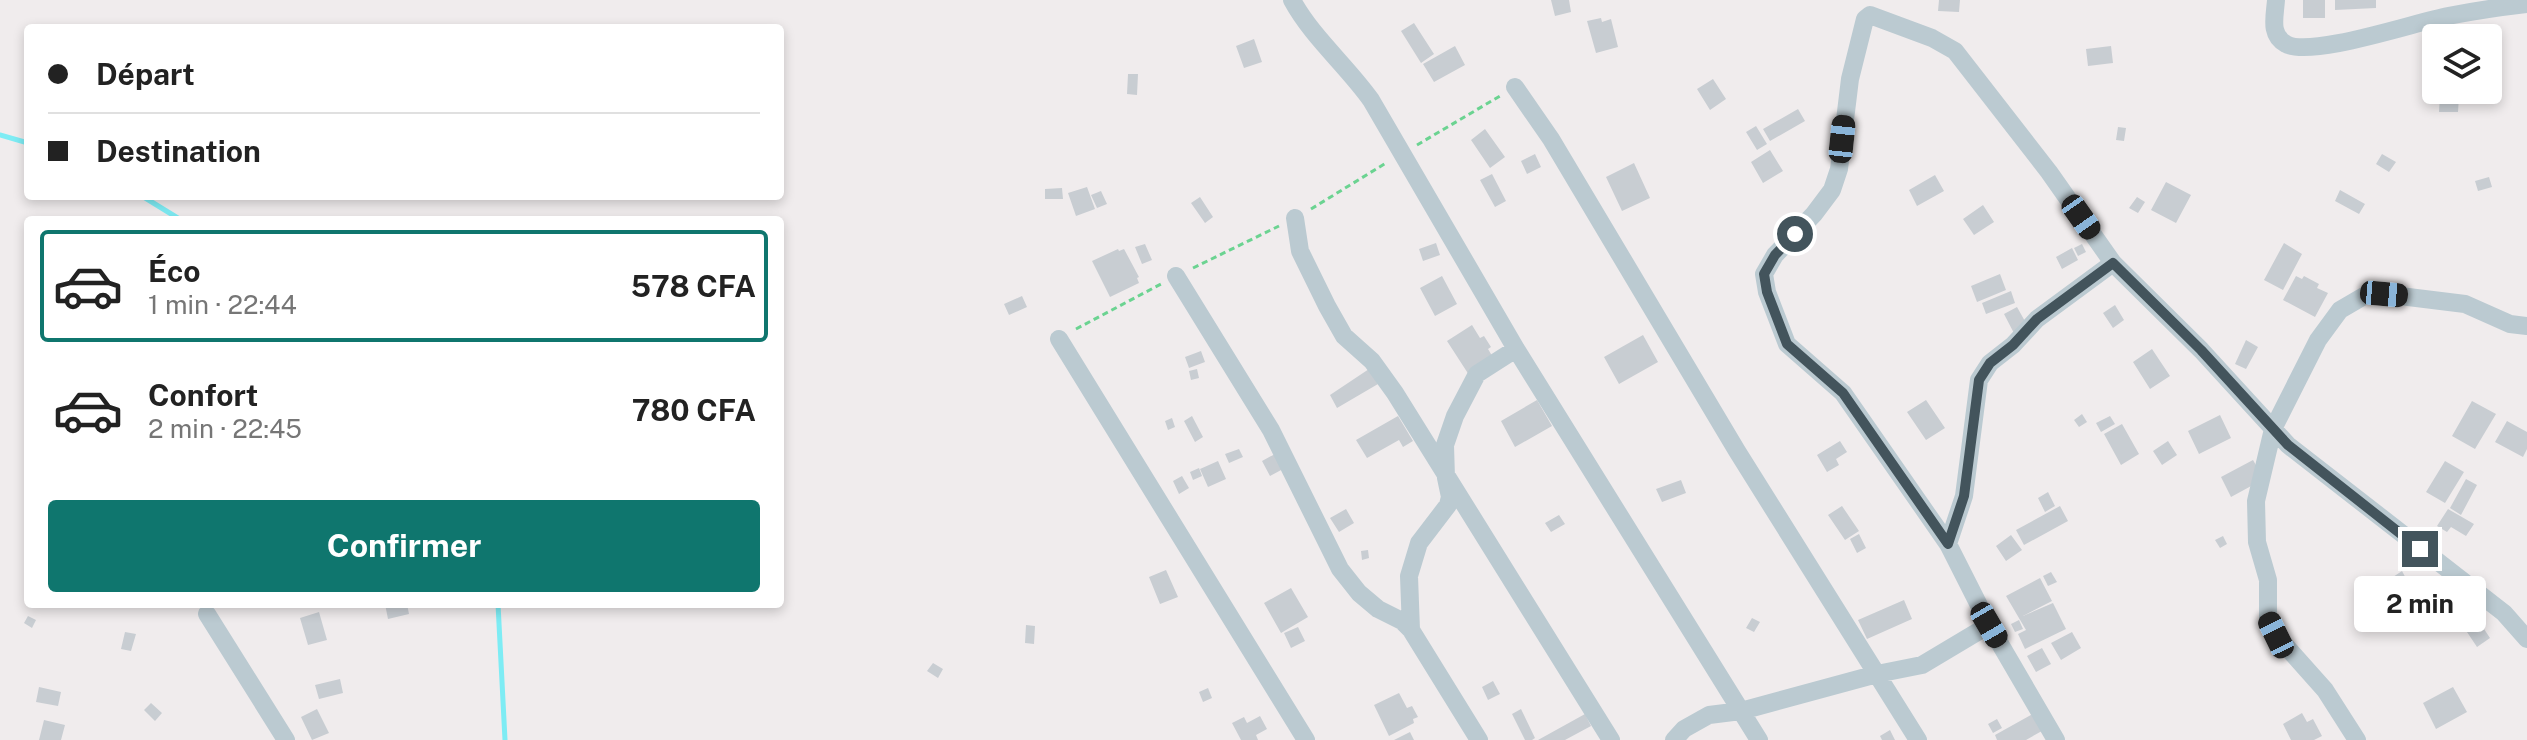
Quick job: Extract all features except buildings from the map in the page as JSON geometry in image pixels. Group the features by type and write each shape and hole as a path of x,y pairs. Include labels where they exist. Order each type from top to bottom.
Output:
{"street":[{"path":"1292,0 1299,14 1371,100 1516,349 1759,740"},
{"path":"2276,0 2276,35 2286,45 2299,47 2321,47 2448,16 2527,4"},
{"path":"2056,740 1989,625 1948,544 1843,393 1787,344 1767,292 1764,274 1775,255 1832,190 1839,169 1850,79 1865,19 1870,15 1932,38 1955,51 2049,172 2113,263 2201,350 2288,445 2504,613 2527,639"},
{"path":"1515,87 1551,139 1737,451 1918,740"},
{"path":"1295,218 1300,251 1309,275 1344,336 1372,361 1395,393 1611,740"},
{"path":"1948,544 1964,496 1979,380 1990,363 2013,345 2037,319 2113,263"},
{"path":"1176,276 1271,430 1340,569 1359,593 1411,630 1479,740"},
{"path":"2357,740 2325,690 2276,635 2268,618 2268,580 2257,542 2256,501 2273,429 2318,340 2340,310 2364,296 2384,294 2465,304 2510,324 2527,326"},
{"path":"1059,339 1306,740"},
{"path":"1411,630 1409,576 1419,543 1448,505 1450,497 1445,445 1477,374 1516,349"},
{"path":"207,614 286,740"},
{"path":"1674,740 1684,729 1709,715 1741,711 1922,665 1989,625"}],"waterway":[{"path":"0,135 24,142"},
{"path":"148,200 174,216"},
{"path":"498,608 505,740"}],"route":[{"path":"1795,234 1775,255 1764,274 1776,320 1787,344 1843,393 1948,544 1964,496 1979,380 1990,363 2013,345 2037,319 2113,263 2201,350 2288,445 2420,549"}]}
